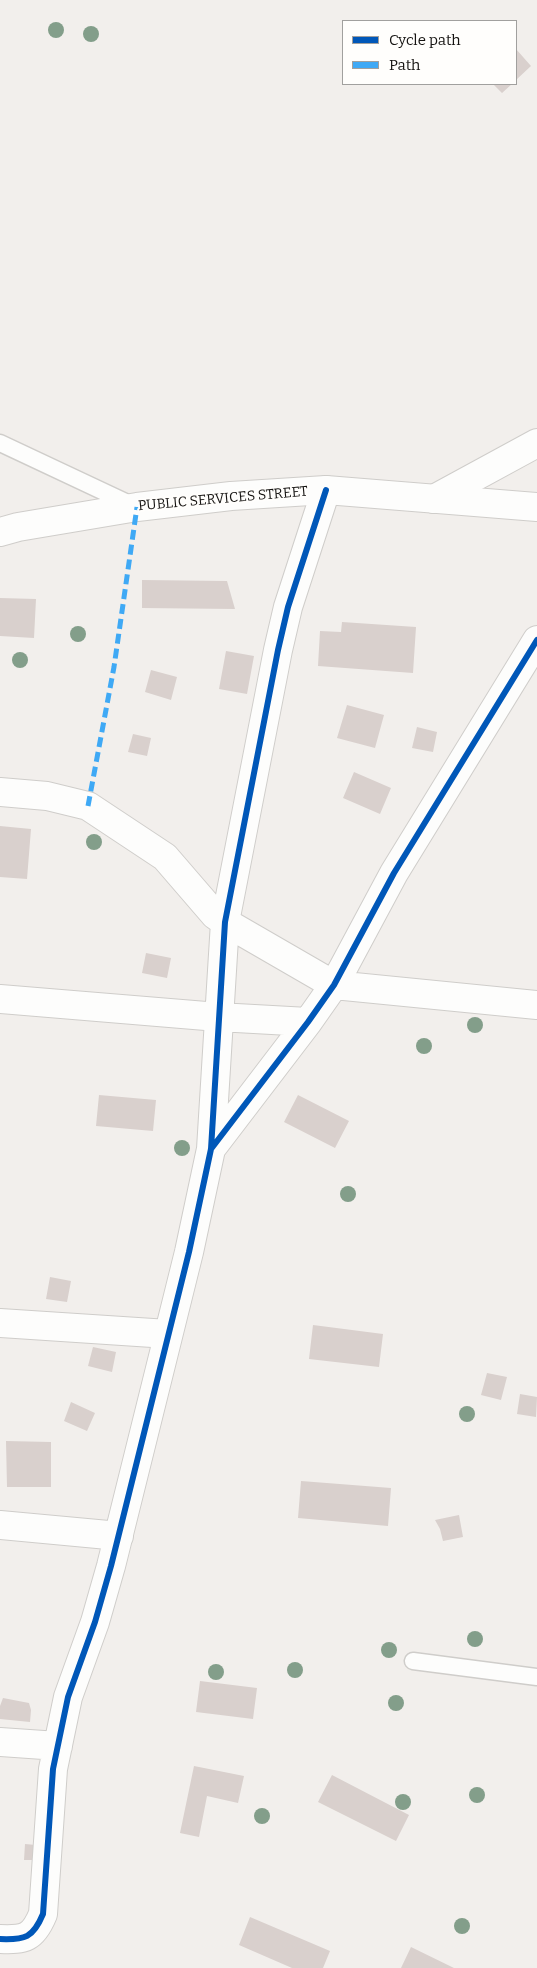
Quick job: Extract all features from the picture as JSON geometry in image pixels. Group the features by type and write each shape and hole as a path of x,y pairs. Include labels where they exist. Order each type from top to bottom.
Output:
{"street":[{"path":"434,499 537,443"},
{"path":"0,1939 21,1939 31,1936 43,1914 53,1769 68,1697 94,1622 119,1536 211,1149 225,922 288,607 326,490"},
{"name":"PUBLIC SERVICES STREET","path":"0,532 18,527 137,507 231,496 326,490 537,507"},
{"path":"211,1149 334,985 394,872 537,640"},
{"path":"0,792 46,796 88,806 165,857 215,914 225,922 334,985 537,1005"},
{"path":"0,999 218,1017 308,1022"},
{"path":"0,1323 168,1334"},
{"path":"0,1525 119,1536"},
{"path":"0,1742 58,1746"}],"lane":[{"path":"0,443 137,507"},
{"path":"413,1661 537,1677"}],"building":[{"path":"517,50 531,66 517,79"},
{"path":"494,85 511,85 502,93"},
{"path":"142,580 227,581 235,609 142,608"},
{"path":"0,598 36,599 34,638 0,636"},
{"path":"342,622 416,627 413,673 318,666 320,631 341,632"},
{"path":"226,651 254,656 247,694 219,689"},
{"path":"151,670 177,677 171,700 145,692"},
{"path":"347,705 384,715 375,748 337,738"},
{"path":"417,727 437,732 433,752 412,748"},
{"path":"133,734 151,738 147,756 128,752"},
{"path":"354,772 391,788 380,814 343,798"},
{"path":"0,826 31,829 27,879 0,877"},
{"path":"146,953 171,958 167,978 142,973"},
{"path":"99,1095 156,1100 153,1131 96,1126"},
{"path":"298,1095 349,1121 335,1148 284,1122"},
{"path":"50,1277 71,1281 67,1302 46,1299"},
{"path":"313,1325 383,1334 379,1367 309,1359"},
{"path":"93,1347 116,1352 112,1372 88,1366"},
{"path":"487,1373 507,1377 501,1400 481,1395"},
{"path":"520,1394 537,1397 536,1417 517,1414"},
{"path":"71,1402 95,1413 87,1431 64,1421"},
{"path":"6,1441 51,1442 51,1487 7,1487"},
{"path":"301,1481 391,1488 388,1526 298,1518"},
{"path":"459,1515 463,1537 443,1541 435,1520"},
{"path":"200,1681 257,1688 253,1719 196,1712"},
{"path":"3,1698 29,1703 31,1710 30,1722 0,1719 0,1706"},
{"path":"194,1766 244,1776 238,1803 207,1796 199,1837 180,1833"},
{"path":"332,1775 409,1815 396,1841 318,1802"},
{"path":"25,1844 36,1845 34,1860 24,1860"},
{"path":"250,1917 330,1951 323,1968 292,1968 239,1945"},
{"path":"411,1947 454,1968 401,1968"}],"marked path":[{"path":"88,806 114,667 137,507"}],"cycle path":[{"path":"0,1939 16,1939 27,1936 36,1928 43,1914 53,1769 68,1697 95,1622 111,1566 189,1252 211,1149 225,922 288,607 326,490"},
{"path":"211,1149 334,985 394,873 537,640"}]}
